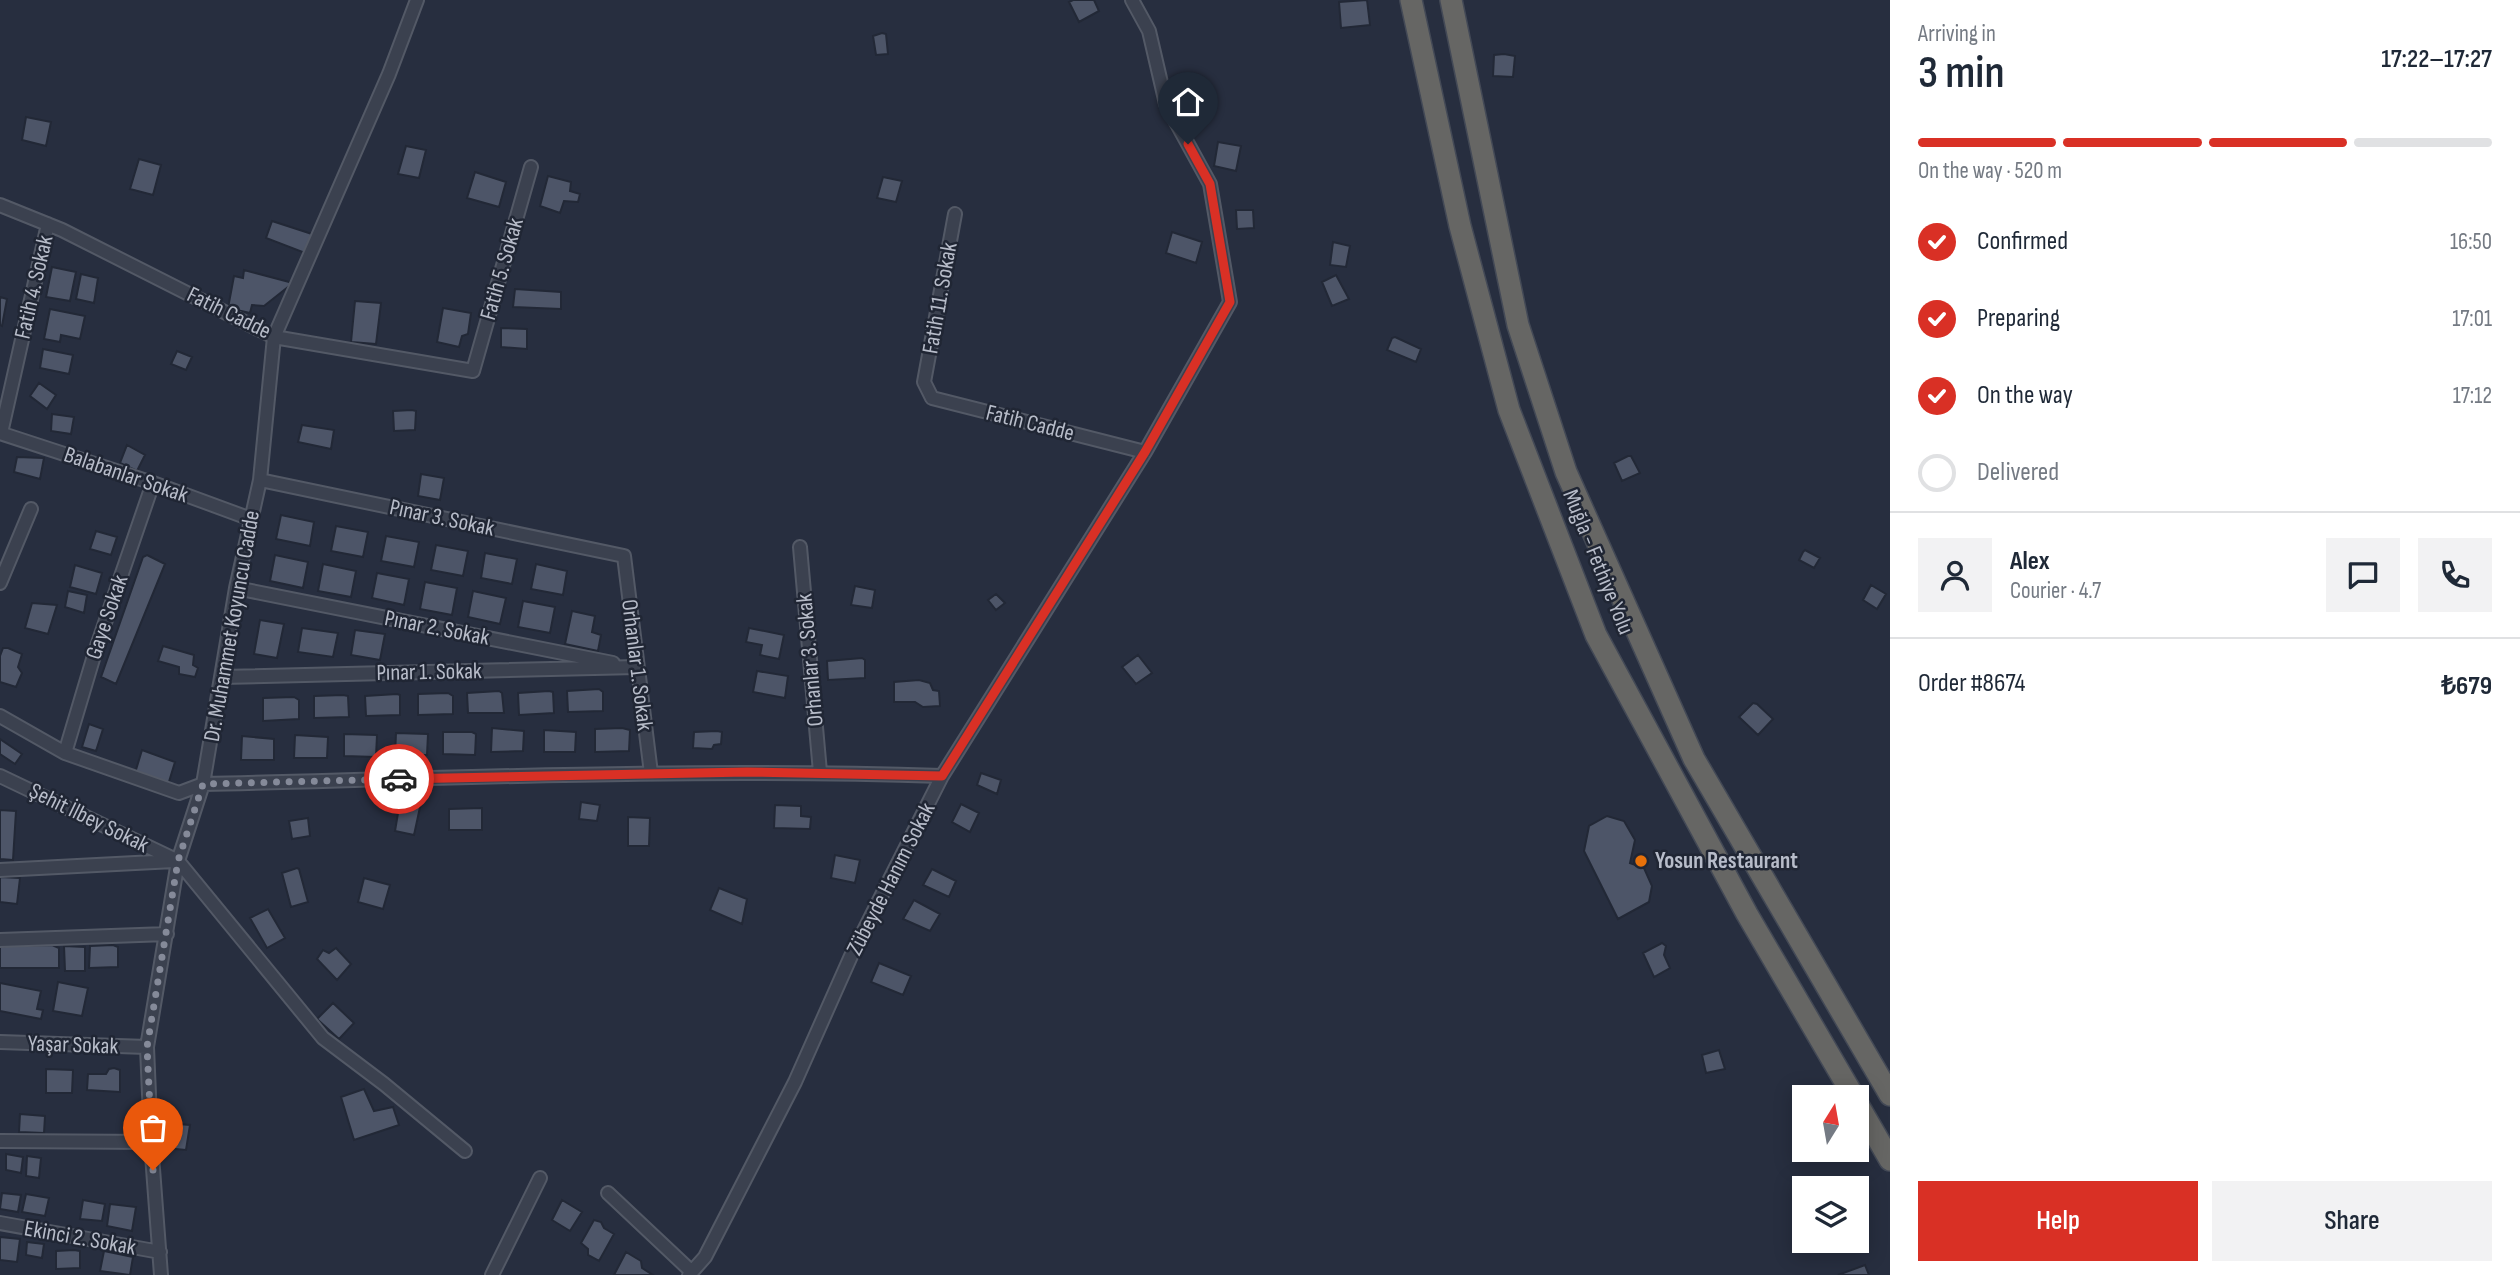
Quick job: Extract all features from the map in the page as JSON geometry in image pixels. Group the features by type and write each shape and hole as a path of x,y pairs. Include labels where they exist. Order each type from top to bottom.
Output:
{"highway":[{"name":"Muğla - Fethiye Yolu","path":"1412,0 1460,226 1509,410 1597,635 1747,914 1847,1085"},
{"name":"Muğla - Fethiye Yolu","path":"1451,0 1518,325 1566,472 1694,759 1890,1095"},
{"path":"1869,1124 1890,1160"}],"street":[{"name":"Dr. Muhammet Koyuncu Cadde","path":"161,1275 147,1047 178,861 203,784 236,588 260,480 274,337 389,74 417,0"},
{"name":"Zübeyde Hanım Sokak","path":"690,1274 705,1257 795,1082 851,956 942,776 1145,452 1230,302 1210,184 1166,104 1149,31 1132,0"},
{"name":"Fatih 5. Sokak","path":"473,371 531,167"},
{"name":"Fatih Cadde","path":"0,205 48,224 274,337 473,371"},
{"name":"Fatih 11. Sokak","path":"924,382 955,214"},
{"name":"Fatih 4. Sokak","path":"1,433 48,224"},
{"name":"Fatih Cadde","path":"924,382 932,398 1145,452"},
{"name":"Balabanlar Sokak","path":"1,433 153,483 251,519"},
{"name":"Pınar 3. Sokak","path":"260,480 624,556"},
{"name":"Gaye Sokak","path":"65,754 96,649 153,483"},
{"path":"0,583 31,509"},
{"name":"Orhanlar 3. Sokak","path":"800,547 820,772"},
{"name":"Orhanlar 1. Sokak","path":"624,556 650,773"},
{"name":"Pınar 2. Sokak","path":"236,588 637,667"},
{"name":"Pınar 1. Sokak","path":"221,677 637,667"},
{"path":"0,716 65,754 178,793 203,784 650,773 820,772 942,776"},
{"name":"Şehit İlbey Sokak","path":"0,776 178,861"},
{"path":"0,870 178,861 323,1038 465,1151"},
{"path":"0,940 167,934"},
{"name":"Yaşar Sokak","path":"0,1042 147,1047"},
{"path":"0,1141 151,1142"},
{"path":"492,1275 540,1178"},
{"path":"608,1193 690,1274"},
{"name":"Ekinci 2. Sokak","path":"0,1223 160,1252"}],"building":[{"path":"1094,0 1099,11 1079,22 1069,2"},
{"path":"1367,0 1370,25 1341,28 1339,2"},
{"path":"886,34 888,54 876,55 873,36"},
{"path":"1494,55 1515,56 1513,77 1493,76"},
{"path":"26,117 51,122 46,146 22,140"},
{"path":"1218,142 1241,146 1236,171 1214,166"},
{"path":"406,146 426,150 419,178 398,174"},
{"path":"139,159 161,165 153,195 130,189"},
{"path":"475,172 506,182 499,207 467,198"},
{"path":"548,176 571,182 570,191 580,194 578,202 564,201 560,213 540,206"},
{"path":"883,177 902,181 896,202 877,198"},
{"path":"1236,210 1253,210 1254,228 1237,229"},
{"path":"272,221 312,234 305,253 266,238"},
{"path":"1172,232 1202,242 1196,263 1166,253"},
{"path":"1333,242 1350,246 1346,267 1330,265"},
{"path":"52,267 76,272 70,301 46,297"},
{"path":"244,270 293,283 264,306 252,305 250,313 228,308 234,276 243,278"},
{"path":"81,274 98,278 94,303 76,299"},
{"path":"1336,275 1349,299 1332,306 1322,282"},
{"path":"515,289 561,292 561,309 513,307"},
{"path":"0,297 7,299 2,326 0,325"},
{"path":"355,301 381,303 376,344 351,342"},
{"path":"443,308 471,313 468,334 462,336 459,347 437,342"},
{"path":"50,309 85,316 80,339 61,335 60,342 44,339"},
{"path":"501,328 527,329 527,349 501,347"},
{"path":"1395,337 1421,349 1416,362 1387,350"},
{"path":"43,349 73,355 69,374 40,368"},
{"path":"177,351 192,357 186,370 171,364"},
{"path":"39,383 56,395 47,409 30,396"},
{"path":"393,411 416,411 415,430 394,431"},
{"path":"52,414 74,417 71,434 51,431"},
{"path":"302,425 334,430 331,449 298,442"},
{"path":"127,445 145,455 137,471 120,463"},
{"path":"1631,456 1640,473 1622,481 1614,463"},
{"path":"17,457 44,458 40,479 14,472"},
{"path":"421,474 444,478 440,500 418,496"},
{"path":"281,515 314,522 310,546 276,539"},
{"path":"336,526 368,532 363,557 331,551"},
{"path":"96,531 117,537 111,555 90,549"},
{"path":"386,536 419,542 414,567 381,561"},
{"path":"436,545 468,551 463,576 431,570"},
{"path":"1805,550 1820,558 1814,568 1799,560"},
{"path":"485,553 517,559 512,584 481,578"},
{"path":"147,555 165,564 116,684 101,677 143,557"},
{"path":"275,555 308,562 303,588 270,581"},
{"path":"323,564 356,571 351,597 318,591"},
{"path":"536,564 567,571 563,595 531,589"},
{"path":"75,565 102,573 96,594 70,587"},
{"path":"377,573 409,579 404,605 372,598"},
{"path":"425,582 457,588 452,615 420,609"},
{"path":"1871,585 1886,594 1877,609 1863,600"},
{"path":"855,586 875,590 872,608 851,605"},
{"path":"68,591 87,595 84,613 65,607"},
{"path":"473,591 506,598 500,624 468,617"},
{"path":"996,594 1005,603 996,610 988,600"},
{"path":"523,601 555,607 550,633 518,627"},
{"path":"32,603 57,605 48,634 25,628"},
{"path":"572,611 595,616 592,632 601,635 598,651 565,644"},
{"path":"260,620 284,624 277,658 254,654"},
{"path":"302,628 338,633 333,657 298,652"},
{"path":"749,628 784,635 779,659 760,655 762,645 746,642"},
{"path":"355,630 385,634 380,660 351,655"},
{"path":"163,646 194,655 193,665 198,668 195,677 179,674 179,667 158,661"},
{"path":"3,648 22,654 18,667 22,673 16,687 0,682 0,656"},
{"path":"1138,655 1152,673 1136,684 1122,667"},
{"path":"865,660 865,678 828,680 827,661"},
{"path":"757,671 788,676 785,698 753,692"},
{"path":"919,680 930,683 933,690 939,691 940,706 923,707 915,702 894,702 894,682"},
{"path":"599,689 603,692 603,711 568,712 567,691"},
{"path":"553,692 554,713 519,715 518,693"},
{"path":"448,693 453,696 453,714 418,715 418,694"},
{"path":"467,693 502,693 504,713 468,713"},
{"path":"400,695 400,715 366,716 365,696"},
{"path":"314,696 348,696 349,717 314,718"},
{"path":"294,697 299,700 299,719 263,721 263,698"},
{"path":"1753,703 1773,719 1758,735 1739,717"},
{"path":"89,724 103,729 96,751 82,747"},
{"path":"492,728 524,731 523,751 491,752"},
{"path":"595,729 630,730 629,751 595,752"},
{"path":"544,730 576,732 575,752 544,752"},
{"path":"443,732 476,734 475,755 443,754"},
{"path":"694,732 722,732 721,744 714,745 712,749 693,748"},
{"path":"396,733 428,734 427,755 395,755"},
{"path":"344,734 377,735 376,757 344,756"},
{"path":"295,735 328,737 327,758 294,758"},
{"path":"242,736 274,739 274,760 241,760"},
{"path":"0,739 22,754 15,764 0,754"},
{"path":"142,750 175,762 168,785 135,773"},
{"path":"981,773 1001,780 997,794 977,785"},
{"path":"401,795 422,798 414,835 395,831"},
{"path":"581,802 600,805 597,821 579,819"},
{"path":"961,804 979,813 970,832 952,822"},
{"path":"775,805 801,806 801,816 811,817 810,829 774,828"},
{"path":"482,808 482,830 449,830 449,809"},
{"path":"0,810 16,811 13,860 0,859"},
{"path":"1607,816 1624,821 1635,840 1630,863 1644,868 1652,886 1649,902 1618,919 1584,851 1589,826"},
{"path":"628,817 650,818 649,846 628,846"},
{"path":"308,818 310,836 292,839 289,821"},
{"path":"835,855 860,860 855,883 831,878"},
{"path":"297,868 308,902 291,907 282,873"},
{"path":"932,869 956,881 949,897 923,885"},
{"path":"0,877 20,878 17,904 0,902"},
{"path":"364,878 390,885 383,909 358,902"},
{"path":"719,888 747,899 742,924 710,910"},
{"path":"914,900 940,914 930,931 903,919"},
{"path":"268,909 285,938 267,948 250,918"},
{"path":"1662,943 1666,946 1664,955 1670,968 1654,977 1643,953"},
{"path":"52,945 59,948 59,968 0,968 0,946"},
{"path":"64,946 85,947 85,971 65,971"},
{"path":"90,946 118,947 118,967 89,968"},
{"path":"336,948 351,964 337,980 317,959 323,950 329,953"},
{"path":"879,963 911,976 903,995 871,982"},
{"path":"58,982 88,988 82,1016 53,1011"},
{"path":"0,983 41,991 37,1009 43,1010 41,1019 0,1011"},
{"path":"333,1003 354,1023 339,1039 317,1019"},
{"path":"1719,1050 1725,1069 1706,1073 1702,1055"},
{"path":"46,1069 73,1070 72,1093 46,1093"},
{"path":"109,1069 120,1070 120,1092 87,1090 88,1074 106,1074"},
{"path":"364,1089 374,1111 393,1107 399,1125 354,1140 341,1097"},
{"path":"20,1114 45,1116 44,1133 19,1132"},
{"path":"167,1123 190,1125 186,1150 165,1148"},
{"path":"6,1154 23,1157 21,1173 6,1170"},
{"path":"27,1156 41,1158 39,1178 26,1176"},
{"path":"2,1193 21,1195 18,1212 0,1209"},
{"path":"26,1194 49,1198 45,1216 22,1212"},
{"path":"83,1200 105,1204 102,1221 80,1219"},
{"path":"562,1200 582,1212 570,1231 552,1220"},
{"path":"110,1204 136,1207 132,1231 107,1226"},
{"path":"594,1220 601,1222 604,1228 614,1234 599,1261 588,1255 588,1249 581,1243"},
{"path":"0,1237 20,1239 17,1262 0,1260"},
{"path":"27,1242 44,1244 42,1258 26,1255"},
{"path":"56,1251 80,1251 80,1268 56,1269"},
{"path":"104,1251 133,1257 130,1275 100,1271"},
{"path":"626,1252 641,1261 642,1268 653,1275 614,1275"},
{"path":"1865,1265 1869,1275 1838,1275"}],"way so far":[{"path":"153,1170 147,1047 178,861 203,784 399,779"}],"place":[{"name":"Yosun Restaurant","path":"1641,861"}],"route":[{"path":"399,779 747,772 942,776 1145,452 1230,302 1210,184 1188,144"}]}
